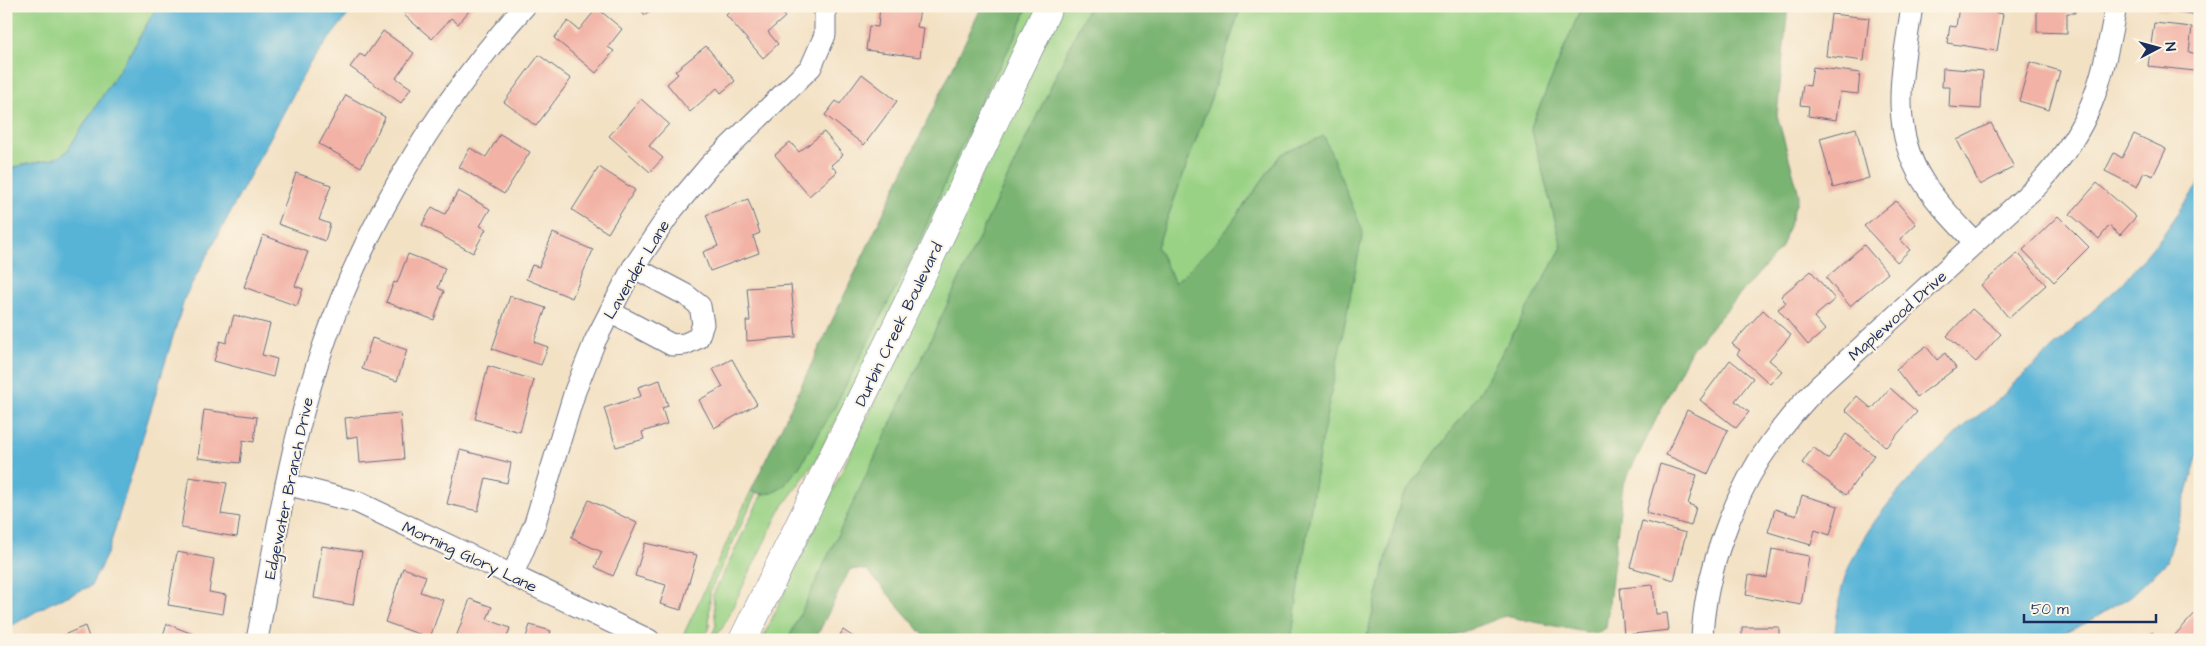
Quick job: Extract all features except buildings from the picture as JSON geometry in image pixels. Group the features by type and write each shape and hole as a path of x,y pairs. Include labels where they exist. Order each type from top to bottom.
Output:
{"street":[{"name":"Edgewater Branch Drive","path":"257,640 297,435 325,341 349,281 378,220 410,161 451,100 526,6"},
{"name":"Lavender Lane","path":"512,576 535,522 575,391 595,341 633,268 672,209 710,165 811,67 825,35 825,6"},
{"name":"Durbin Creek Boulevard","path":"743,640 929,260 1049,6"},
{"path":"1912,6 1899,90 1904,138 1912,161 1923,182 1975,243"},
{"name":"Maplewood Drive","path":"1702,640 1706,606 1716,560 1726,530 1745,487 1768,445 1792,414 1819,386 2038,185 2071,145 2084,123 2100,84 2116,6"},
{"path":"610,312 672,344 685,344 698,338 703,324 700,306 686,295 633,268"},
{"name":"Morning Glory Lane","path":"286,484 356,502 649,640"}],"green space":[{"path":"16,6 157,6 134,47 67,151 47,161 22,165 6,171 6,9"},
{"path":"982,6 1028,6 1015,37 984,95 918,244 834,408 800,466 783,487 772,493 762,494 751,491"},
{"path":"1028,6 1039,6 861,373 814,463 780,510 723,627 715,637 710,639 716,626 713,595 762,494 772,493 783,487 800,466 834,408 918,244 984,95 1015,37"},
{"path":"1062,6 1089,6 788,640 762,640"},
{"path":"1089,6 1241,6 1211,98 1157,247 1175,283 1222,236 1281,154 1324,136 1363,232 1319,454 1291,640 1167,640 1161,631 1140,640 928,640 867,570 850,569 815,640 788,640"},
{"path":"1241,6 1582,6 1531,127 1562,247 1480,392 1401,499 1366,640 1291,640 1319,454 1281,154 1222,236 1175,283 1157,247 1211,98"},
{"path":"1582,6 1788,6 1777,115 1799,194 1782,247 1691,350 1623,485 1606,628 1595,634 1505,616 1452,636 1451,640 1366,640 1401,499 1480,392 1562,247 1531,127"},
{"path":"751,491 756,493 710,591 709,630 700,640 681,640"}],"water":[{"path":"157,6 355,6 310,63 185,297 108,552 91,586 49,604 6,629 6,171 22,165 47,161 67,151 134,47"},
{"path":"2200,182 2200,447 2167,562 2131,596 2088,622 2050,640 1834,640 1840,595 1848,569 1858,548 1883,511 1912,477 1960,430 2005,394 2009,388 2123,283 2162,236"}]}
